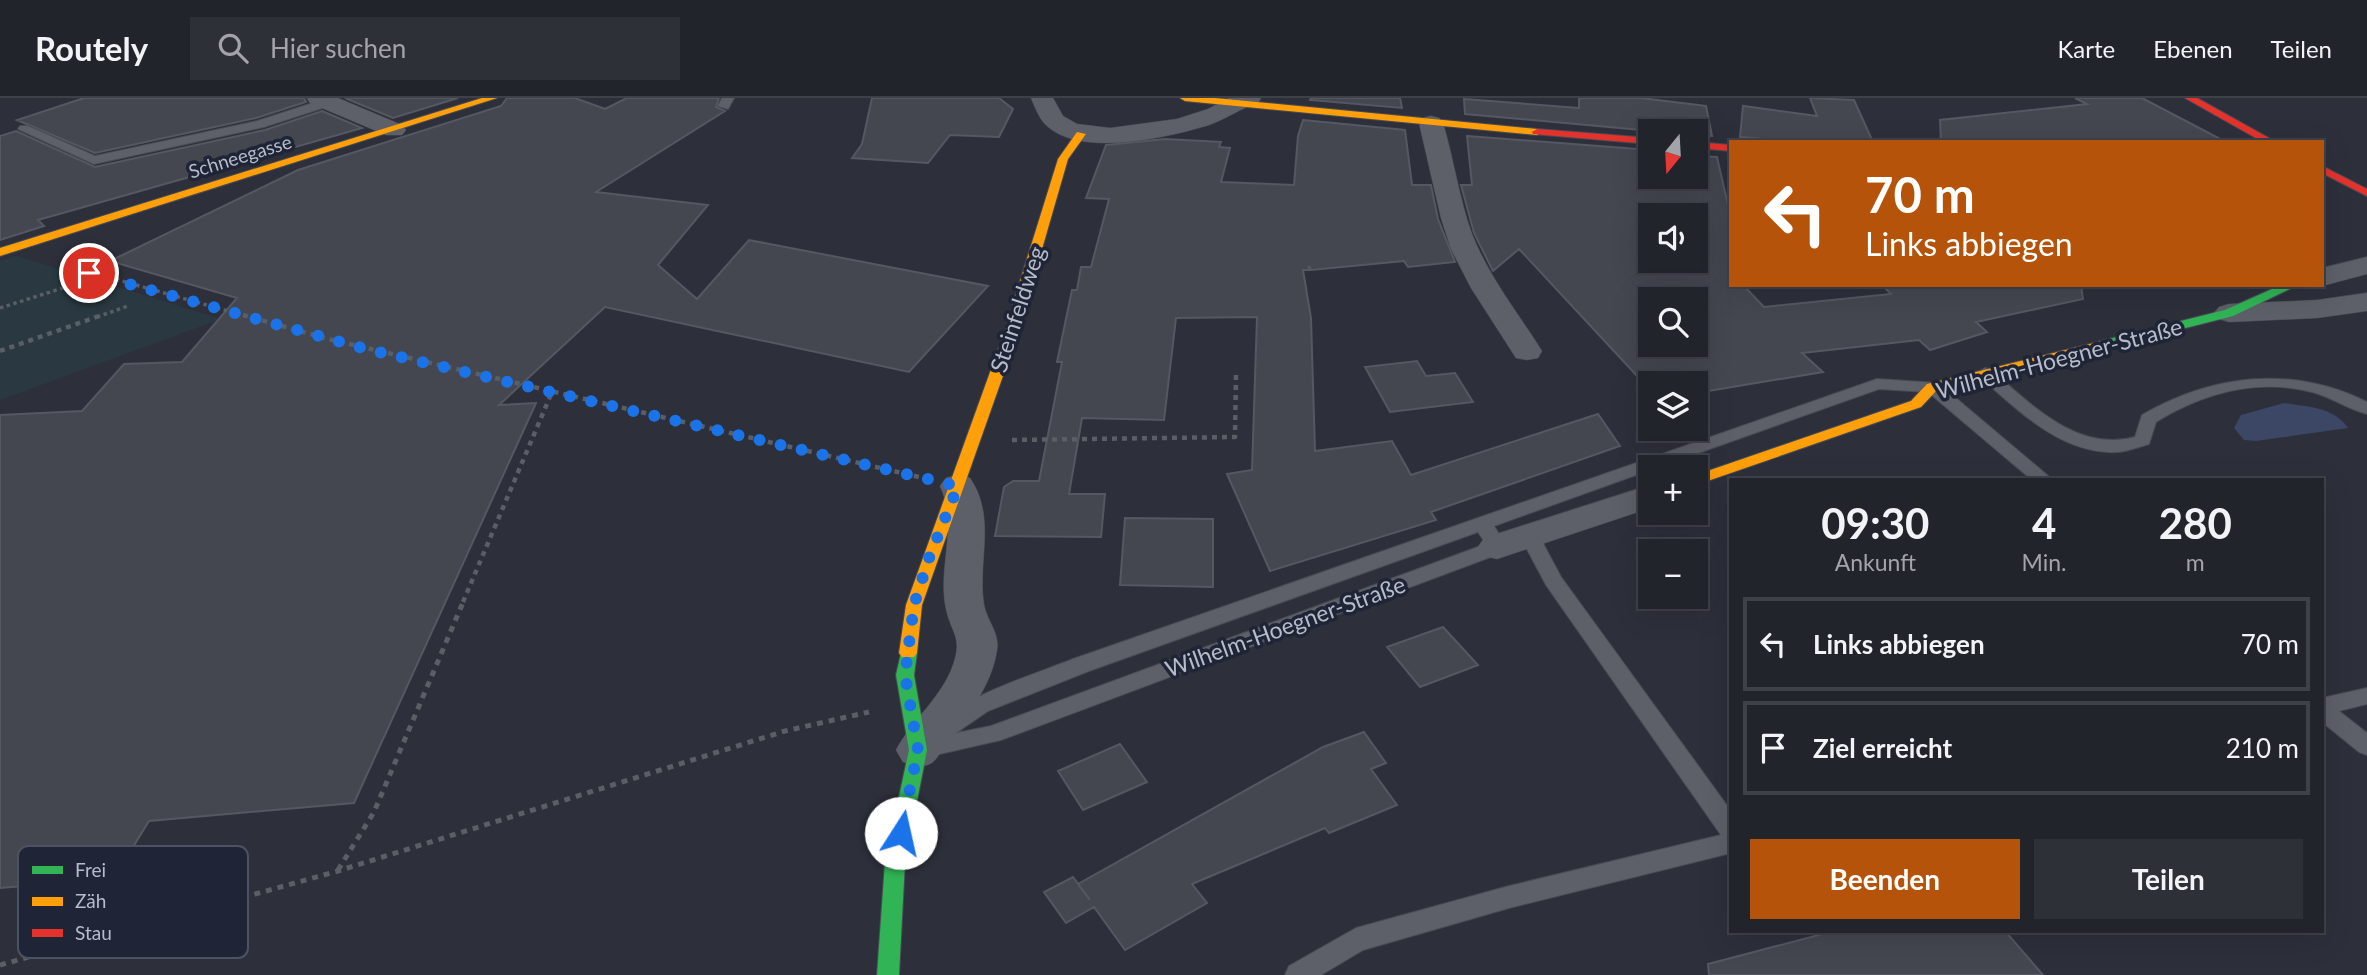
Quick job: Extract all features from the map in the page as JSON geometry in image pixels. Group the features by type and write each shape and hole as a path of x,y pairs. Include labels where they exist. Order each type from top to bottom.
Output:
{"street":[{"name":"Schneegasse","path":"5,250 492,98"},
{"path":"1042,98 1056,122 1081,134 1123,135 1174,127 1218,113 1241,101"},
{"path":"1185,98 1241,101 1431,124 1638,140"},
{"path":"2190,98 2267,140"},
{"path":"323,100 394,130"},
{"path":"1431,124 1439,148 1448,198 1465,251 1527,351"},
{"name":"Steinfeldweg","path":"888,975 895,862 918,750 905,675 914,605 1009,339 1063,159 1081,134"},
{"path":"1708,146 1729,148"},
{"path":"2324,170 2367,193"},
{"path":"2324,276 2367,265"},
{"name":"Wilhelm-Hoegner-Straße","path":"1708,476 1916,404 1932,387 2229,313 2288,287"},
{"name":"Wilhelm-Hoegner-Straße","path":"2229,313 2317,309 2367,302"},
{"name":"Steinfeldweg","path":"918,750 967,680 977,650 979,634 965,610 967,513 965,497 958,486"},
{"name":"Wilhelm-Hoegner-Straße","path":"1503,535 1638,498"}],"lane":[{"path":"24,129 94,160 261,124 323,100"},
{"path":"1985,373 2046,424 2072,439 2106,447 2128,446 2143,439 2148,419 2171,403 2242,382 2288,381 2311,385 2367,409"},
{"path":"918,750 980,705 1080,665 1503,535 1877,384 1932,387 2042,478"},
{"path":"1503,535 1553,580 1729,827"},
{"name":"Wilhelm-Hoegner-Straße","path":"918,750 993,734 1503,535"},
{"path":"2324,707 2367,696"},
{"path":"2324,710 2367,746"},
{"path":"1298,975 1356,940 1509,897 1729,843"}],"path":[{"path":"5,250 328,339 958,486"},
{"path":"0,308 69,286"},
{"path":"0,351 128,306"},
{"path":"973,441 1235,437 1236,371"},
{"path":"338,871 374,811 552,392"},
{"path":"248,896 338,871 758,739 910,702"},
{"path":"0,965 25,958"}],"shaded area":[{"path":"17,256 221,319 0,400 0,261"}],"water":[{"path":"2284,403 2328,412 2348,428 2256,441 2244,440 2234,428 2241,415"}],"building":[{"path":"84,98 304,98 306,102 256,118 95,153 17,120"},
{"path":"345,98 458,98 393,118"},
{"path":"507,98 575,98 605,109 627,98 719,98 716,107 725,111 596,192 708,205 658,265 697,299 749,240 988,286 909,372 605,307 499,405 536,403 354,803 149,821 134,846 18,846 18,886 0,888 0,415 82,411 124,364 182,362 237,298 110,261 298,170 501,106"},
{"path":"872,98 999,98 1013,109 999,137 950,135 928,163 852,158 862,144"},
{"path":"1400,98 1402,108 1310,100"},
{"path":"1579,98 1641,98 1706,106 1712,136 1708,136 1708,119 1638,119 1638,130 1465,114 1464,99 1579,108"},
{"path":"1810,98 1854,100 1872,140 1778,140 1740,137 1743,106 1817,116"},
{"path":"2075,98 2142,98 2222,140 1941,140 1940,120 2087,104"},
{"path":"322,111 362,128 38,220 44,226 0,240 0,136 16,131 95,167 265,130"},
{"path":"1303,120 1405,130 1412,185 1431,185 1438,219 1455,262 1408,267 1404,261 1311,270 1309,266 1309,270 1303,270 1311,318 1315,451 1392,441 1411,475 1598,414 1620,446 1431,512 1436,520 1270,571 1227,474 1252,470 1257,317 1176,318 1164,420 1082,418 1069,494 1105,494 1101,537 995,536 1004,487 1013,481 1039,481 1062,362 1057,362 1072,290 1077,290 1081,267 1091,267 1109,199 1086,198 1106,145 1165,139 1221,142 1219,147 1230,148 1221,182 1294,185 1298,136"},
{"path":"1467,136 1638,149 1638,189 1708,189 1708,157 1717,157 1729,209 1729,287 1745,287 1764,307 1891,294 1884,287 2081,287 2083,299 1976,322 1987,332 1930,350 1919,340 1802,353 1823,372 1708,391 1708,371 1638,371 1638,377 1519,249 1493,271 1474,233 1461,185 1472,185"},
{"path":"1417,361 1426,376 1455,373 1473,402 1390,412 1365,367"},
{"path":"1125,518 1213,519 1213,587 1120,585"},
{"path":"1443,627 1478,665 1420,687 1387,647"},
{"path":"1364,732 1386,763 1371,769 1397,805 1329,833 1325,828 1192,884 1207,903 1125,950 1094,907 1066,923 1044,892 1073,877 1078,884 1323,747"},
{"path":"1120,744 1147,782 1083,810 1058,771"},
{"path":"1826,933 2007,933 2043,975 1709,975 1708,964"}],"traffic: fast":[{"path":"2106,344 2229,313 2288,287"},
{"path":"888,975 895,862 918,750 905,675 908,653"}],"traffic: slow":[{"path":"0,252 492,98"},
{"path":"1185,98 1537,132"},
{"path":"908,653 914,605 1009,339 1063,159 1081,134"},
{"path":"1708,476 1916,404 1932,387 2106,344"}],"traffic: jam":[{"path":"2190,98 2267,140"},
{"path":"1537,132 1638,140"},
{"path":"1708,146 1729,148"},
{"path":"2324,170 2367,193"}],"route":[{"path":"89,273 370,350 958,486 929,558 914,605 905,675 918,750 901,833"}]}
